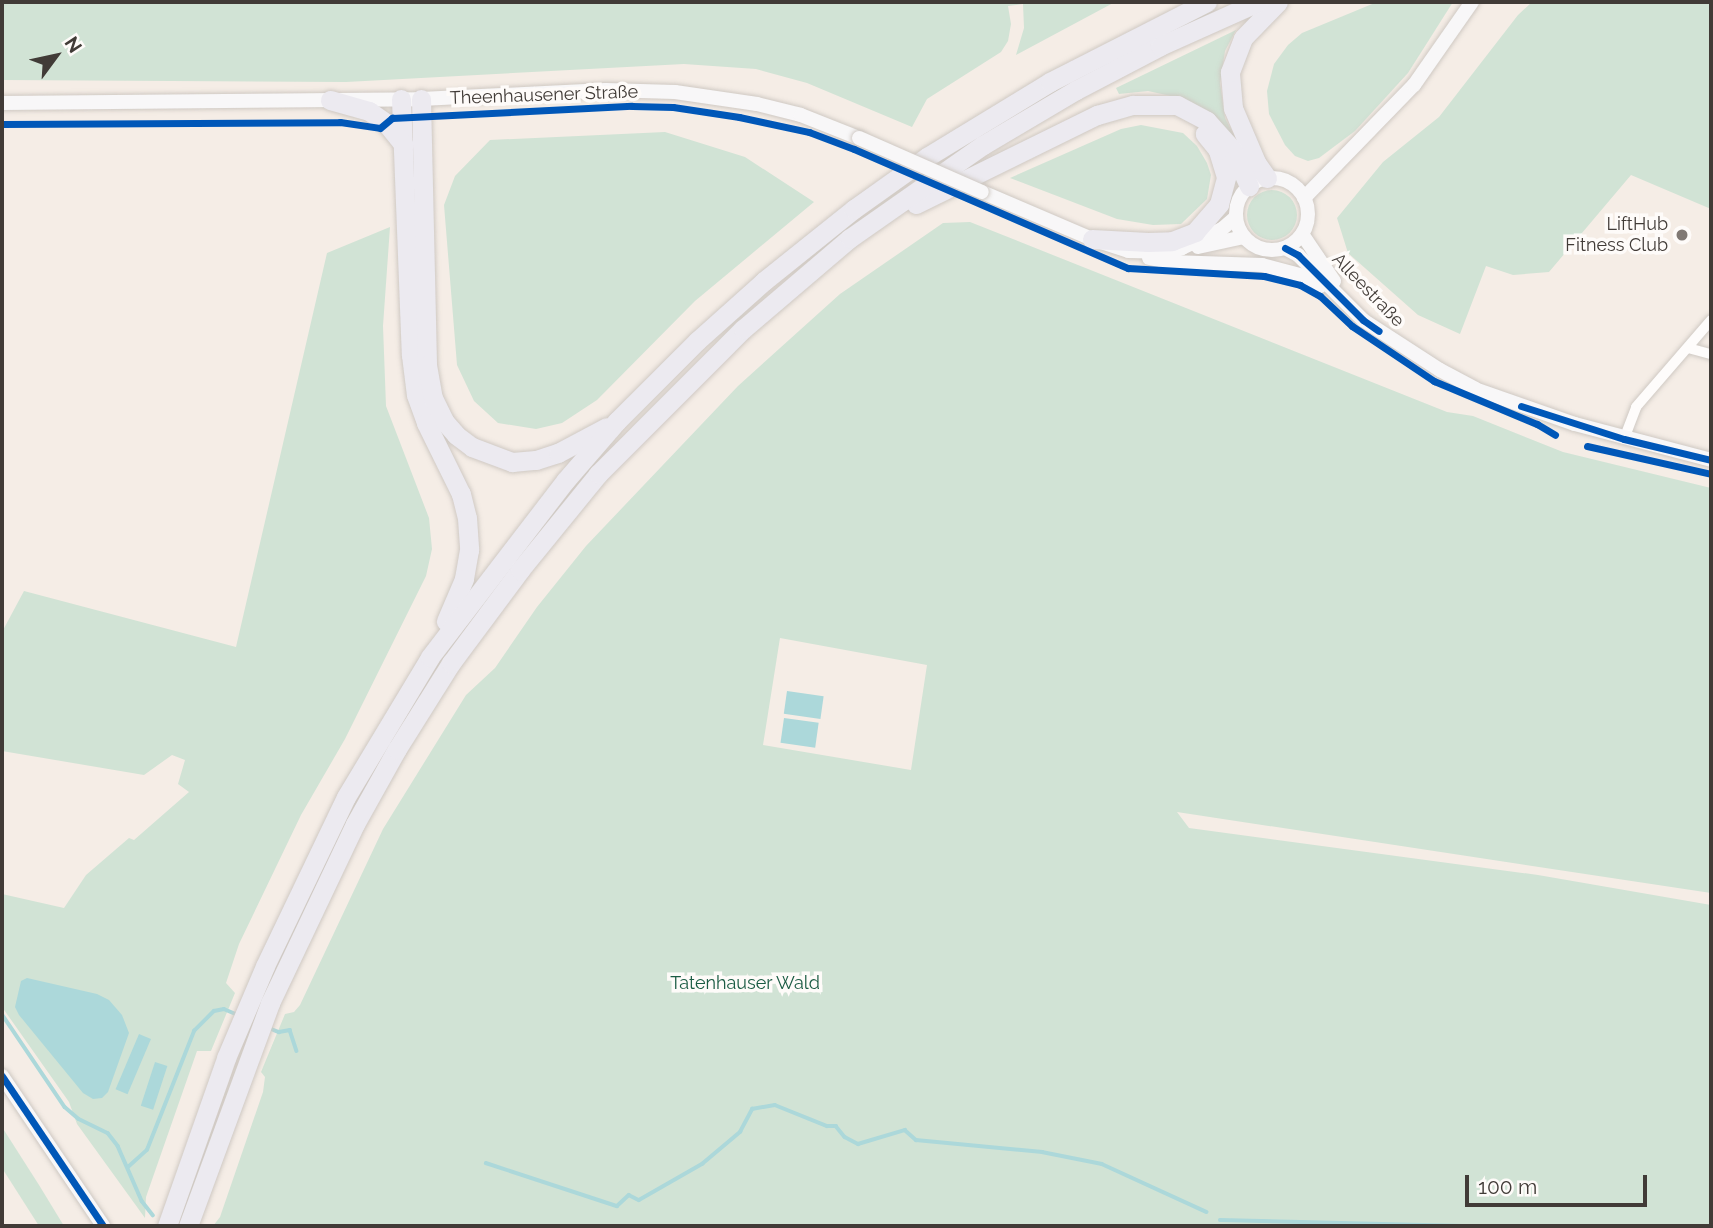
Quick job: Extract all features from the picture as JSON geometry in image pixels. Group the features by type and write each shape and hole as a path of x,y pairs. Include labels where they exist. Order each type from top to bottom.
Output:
{"highway":[{"path":"188,1226 244,1067 261,1000 346,797 430,657 565,481 617,421 698,341 764,281 886,187 1049,82 1207,2"},
{"path":"167,1226 226,1058 261,1000 397,749 452,663 520,570 598,474 665,404 743,329 850,238 983,145 1076,90 1160,46 1258,2"},
{"path":"1258,182 1256,162 1237,117 1230,90 1230,72 1243,38 1278,2"},
{"path":"411,99 426,351 433,398 444,421 472,447 512,462 536,460 558,453 617,421"},
{"path":"411,99 404,145 411,355 416,396 426,423 461,494 469,550 464,579 430,657"},
{"path":"330,100 369,111 386,123 404,145"},
{"path":"1092,239 1172,241 1195,232 1219,204 1226,177 1218,150 1200,128 1153,104"},
{"path":"850,238 1097,115 1133,105 1177,105 1207,121 1258,182"}],"main road":[{"path":"1304,198 1366,138 1415,85 1472,2"},
{"name":"Theenhausener Straße","path":"2,103 411,99 606,90 675,92 757,104 801,115 1092,239 1128,251 1170,252 1222,229 1236,218"},
{"path":"1293,185 1307,179 1366,138"},
{"path":"1280,179 1293,185 1304,198 1308,210 1302,234 1285,248 1262,249 1243,237 1236,218 1237,206 1258,182 1280,179"},
{"name":"Alleestraße","path":"1302,234 1333,281 1400,345"},
{"name":"Theenhausener Straße","path":"1182,248 1243,237"},
{"name":"Alleestraße","path":"1285,248 1297,255 1363,320 1475,389 1624,439 1711,460"},
{"path":"1128,251 1170,262 1262,265 1293,272 1315,282 1363,320"},
{"path":"2,1076 103,1226"}],"street":[{"path":"1624,439 1636,407 1711,320"},
{"path":"1688,348 1711,354"}],"green space":[{"path":"2,2 1115,2 1016,55 1024,28 1023,4 1008,6 1011,24 1008,41 1001,52 927,99 912,127 807,83 756,69 684,64 346,82 2,80"},
{"path":"1377,2 1453,2 1408,73 1355,131 1319,158 1308,161 1295,156 1285,145 1269,114 1267,91 1274,64 1288,45 1302,33"},
{"path":"1532,2 1711,2 1711,209 1631,175 1549,272 1513,275 1486,266 1460,334 1418,315 1348,253 1337,218 1383,162 1439,117 1518,15"},
{"path":"1236,30 1225,51 1220,83 1225,118 1236,140 1180,98 1148,91 1119,94 1116,88"},
{"path":"1141,125 1183,133 1197,146 1207,163 1211,175 1207,199 1181,224 1153,225 1117,219 1010,178 1121,129"},
{"path":"665,132 745,157 814,202 695,301 597,400 562,423 536,429 498,423 474,401 457,365 444,205 455,176 490,140"},
{"path":"1272,190 1290,197 1297,215 1290,233 1272,240 1254,233 1247,215 1254,197"},
{"name":"Tatenhauser Wald","path":"970,222 1447,412 1473,416 1563,452 1711,488 1711,893 1177,812 1189,828 1538,875 1711,905 1711,1226 213,1226 220,1217 263,1092 265,1077 261,1072 285,1014 294,1012 300,1005 383,829 466,695 495,668 537,607 586,546 738,386 840,294 943,223","holes":["780,638 927,665 911,770 763,745"]},
{"path":"390,227 383,326 386,406 429,518 432,549 426,576 345,739 301,815 239,944 226,983 235,993 211,1051 197,1051 146,1197 145,1218 77,1124 69,1102 2,1007 2,894 64,908 86,875 129,838 134,840 189,792 178,784 185,760 172,755 144,775 2,751 2,632 24,591 236,647 327,253"},
{"path":"2,1127 64,1226 39,1226 2,1168"}],"water":[{"path":"787,691 824,696 820,719 784,714"},
{"path":"784,718 819,723 815,748 781,743"},
{"path":"27,978 97,994 109,1000 122,1015 129,1033 108,1092 102,1098 93,1099 83,1093 19,1015 15,1007 21,981"},
{"path":"139,1034 151,1039 128,1094 116,1089"},
{"path":"155,1062 167,1066 153,1110 141,1106"}],"waterway":[{"path":"128,1167 147,1150 194,1031 214,1011 224,1009 236,1014"},
{"path":"2,1014 65,1107 79,1119 108,1133 118,1146 142,1201 153,1215"},
{"path":"269,1028 279,1032 290,1030 297,1051"},
{"path":"486,1163 617,1206 629,1195 639,1200 702,1164 740,1132 752,1109 775,1105 827,1126 836,1126 845,1137 858,1144 905,1130 916,1140 1042,1152 1102,1164 1207,1212"},
{"path":"1220,1220 1473,1226"}],"cycle path":[{"path":"2,124 340,122 380,128 392,118 632,106 673,107 739,117 809,132 854,149 1128,268 1264,276 1300,285 1320,296 1352,326 1434,381 1537,424 1555,435"},
{"path":"1285,248 1298,255 1363,320 1379,331"},
{"path":"1521,406 1624,439 1711,460"},
{"path":"1587,446 1711,474"},
{"path":"2,1076 103,1226"}],"place":[{"name":"LiftHub Fitness Club","path":"1682,235"}]}
